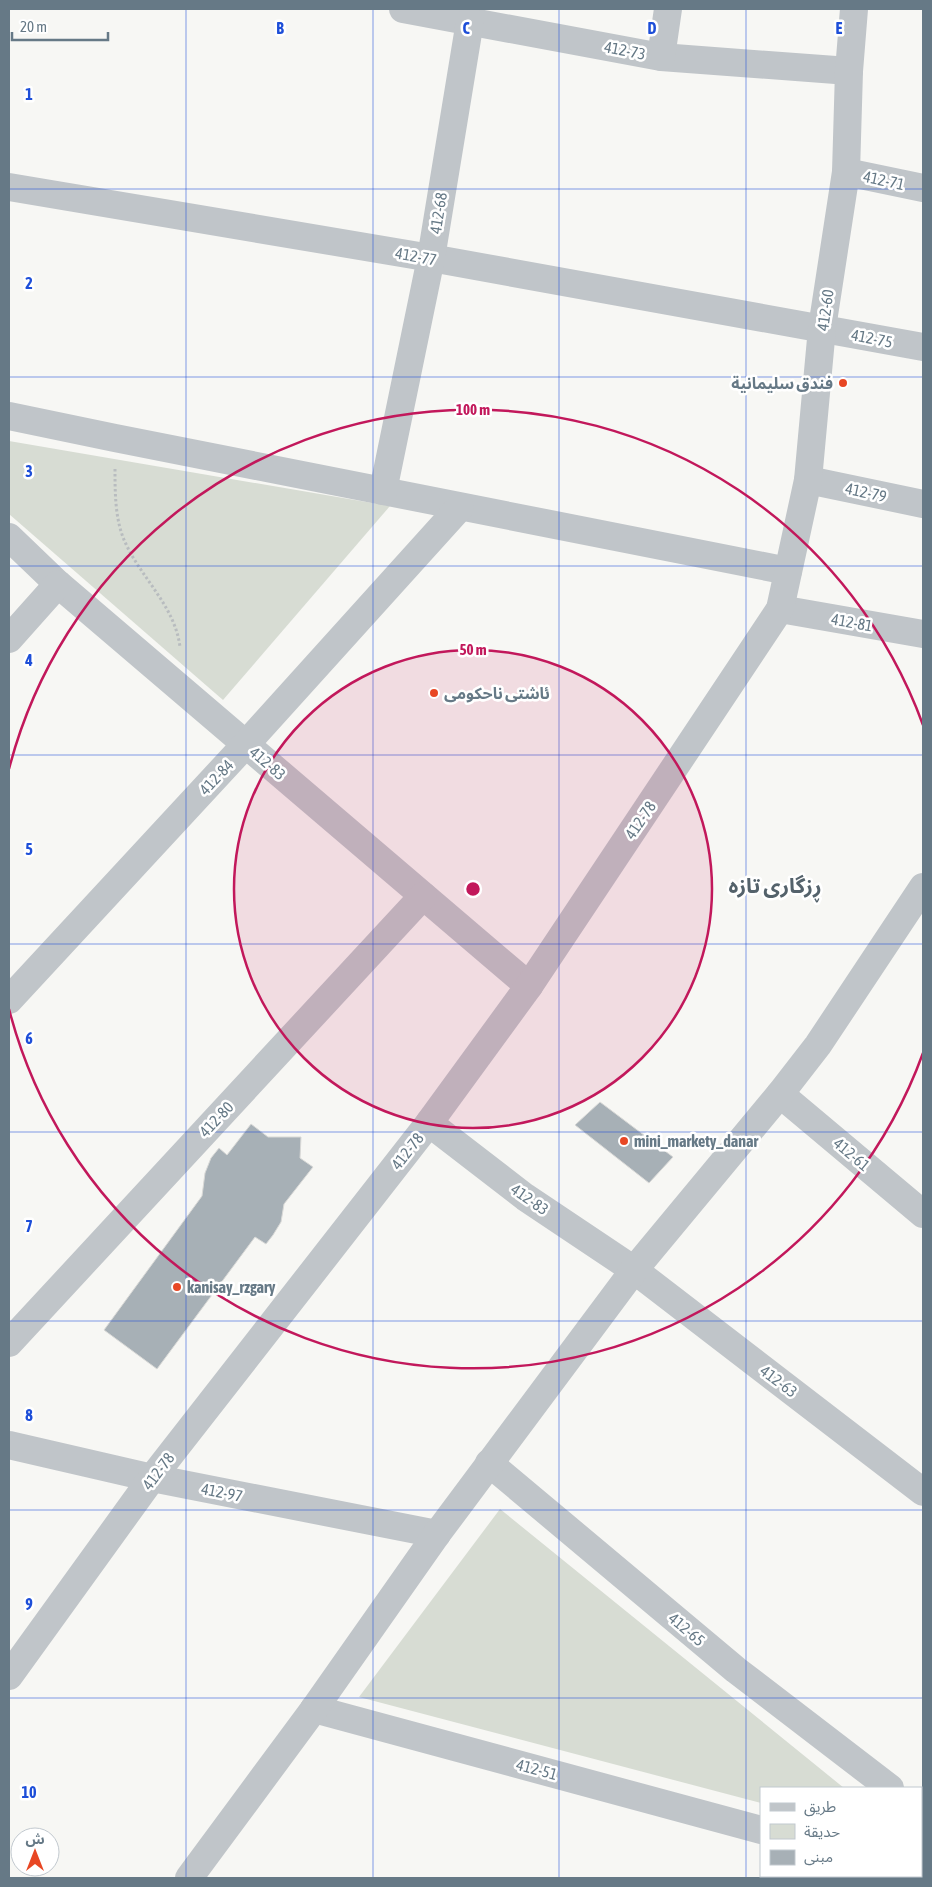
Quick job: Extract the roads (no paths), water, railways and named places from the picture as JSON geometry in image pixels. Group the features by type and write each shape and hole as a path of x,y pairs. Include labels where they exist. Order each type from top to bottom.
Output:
{"street":[{"name":"412-73","path":"403,9 488,19 661,57 849,71"},
{"path":"661,57 668,9"},
{"name":"412-60","path":"780,609 808,480 822,328 846,172 849,71 854,9"},
{"name":"412-68","path":"382,491 431,258 488,19"},
{"name":"412-71","path":"846,172 923,188"},
{"name":"412-77","path":"9,187 431,258 822,328"},
{"name":"412-75","path":"822,328 923,347"},
{"path":"9,416 788,572"},
{"name":"412-79","path":"808,480 923,504"},
{"name":"412-84","path":"9,1000 246,744 460,507"},
{"name":"412-83","path":"9,536 58,584 529,986"},
{"path":"9,639 58,584"},
{"name":"412-81","path":"780,609 923,634"},
{"name":"412-78","path":"9,1676 152,1478 428,1123 529,986 780,609"},
{"path":"189,1878 314,1709 437,1534 634,1270 780,1094 818,1045 923,887"},
{"name":"412-80","path":"9,1343 423,896"},
{"name":"412-61","path":"780,1094 923,1214"},
{"name":"412-83","path":"428,1123 525,1197 634,1270"},
{"name":"412-63","path":"634,1270 923,1492"},
{"name":"412-97","path":"9,1445 152,1478 437,1534"},
{"name":"412-65","path":"489,1463 736,1670 889,1787"},
{"name":"412-51","path":"314,1709 760,1830"}],"place":[{"name":"فندق سليمانية","path":"843,383"},
{"name":"ئاشتی ناحکومی","path":"434,693"},
{"name":"mini_markety_danar","path":"624,1141"},
{"name":"kanisay_rzgary","path":"177,1287"}],"district":[{"name":"ڕزگاری تازە","path":"775,885"}]}
